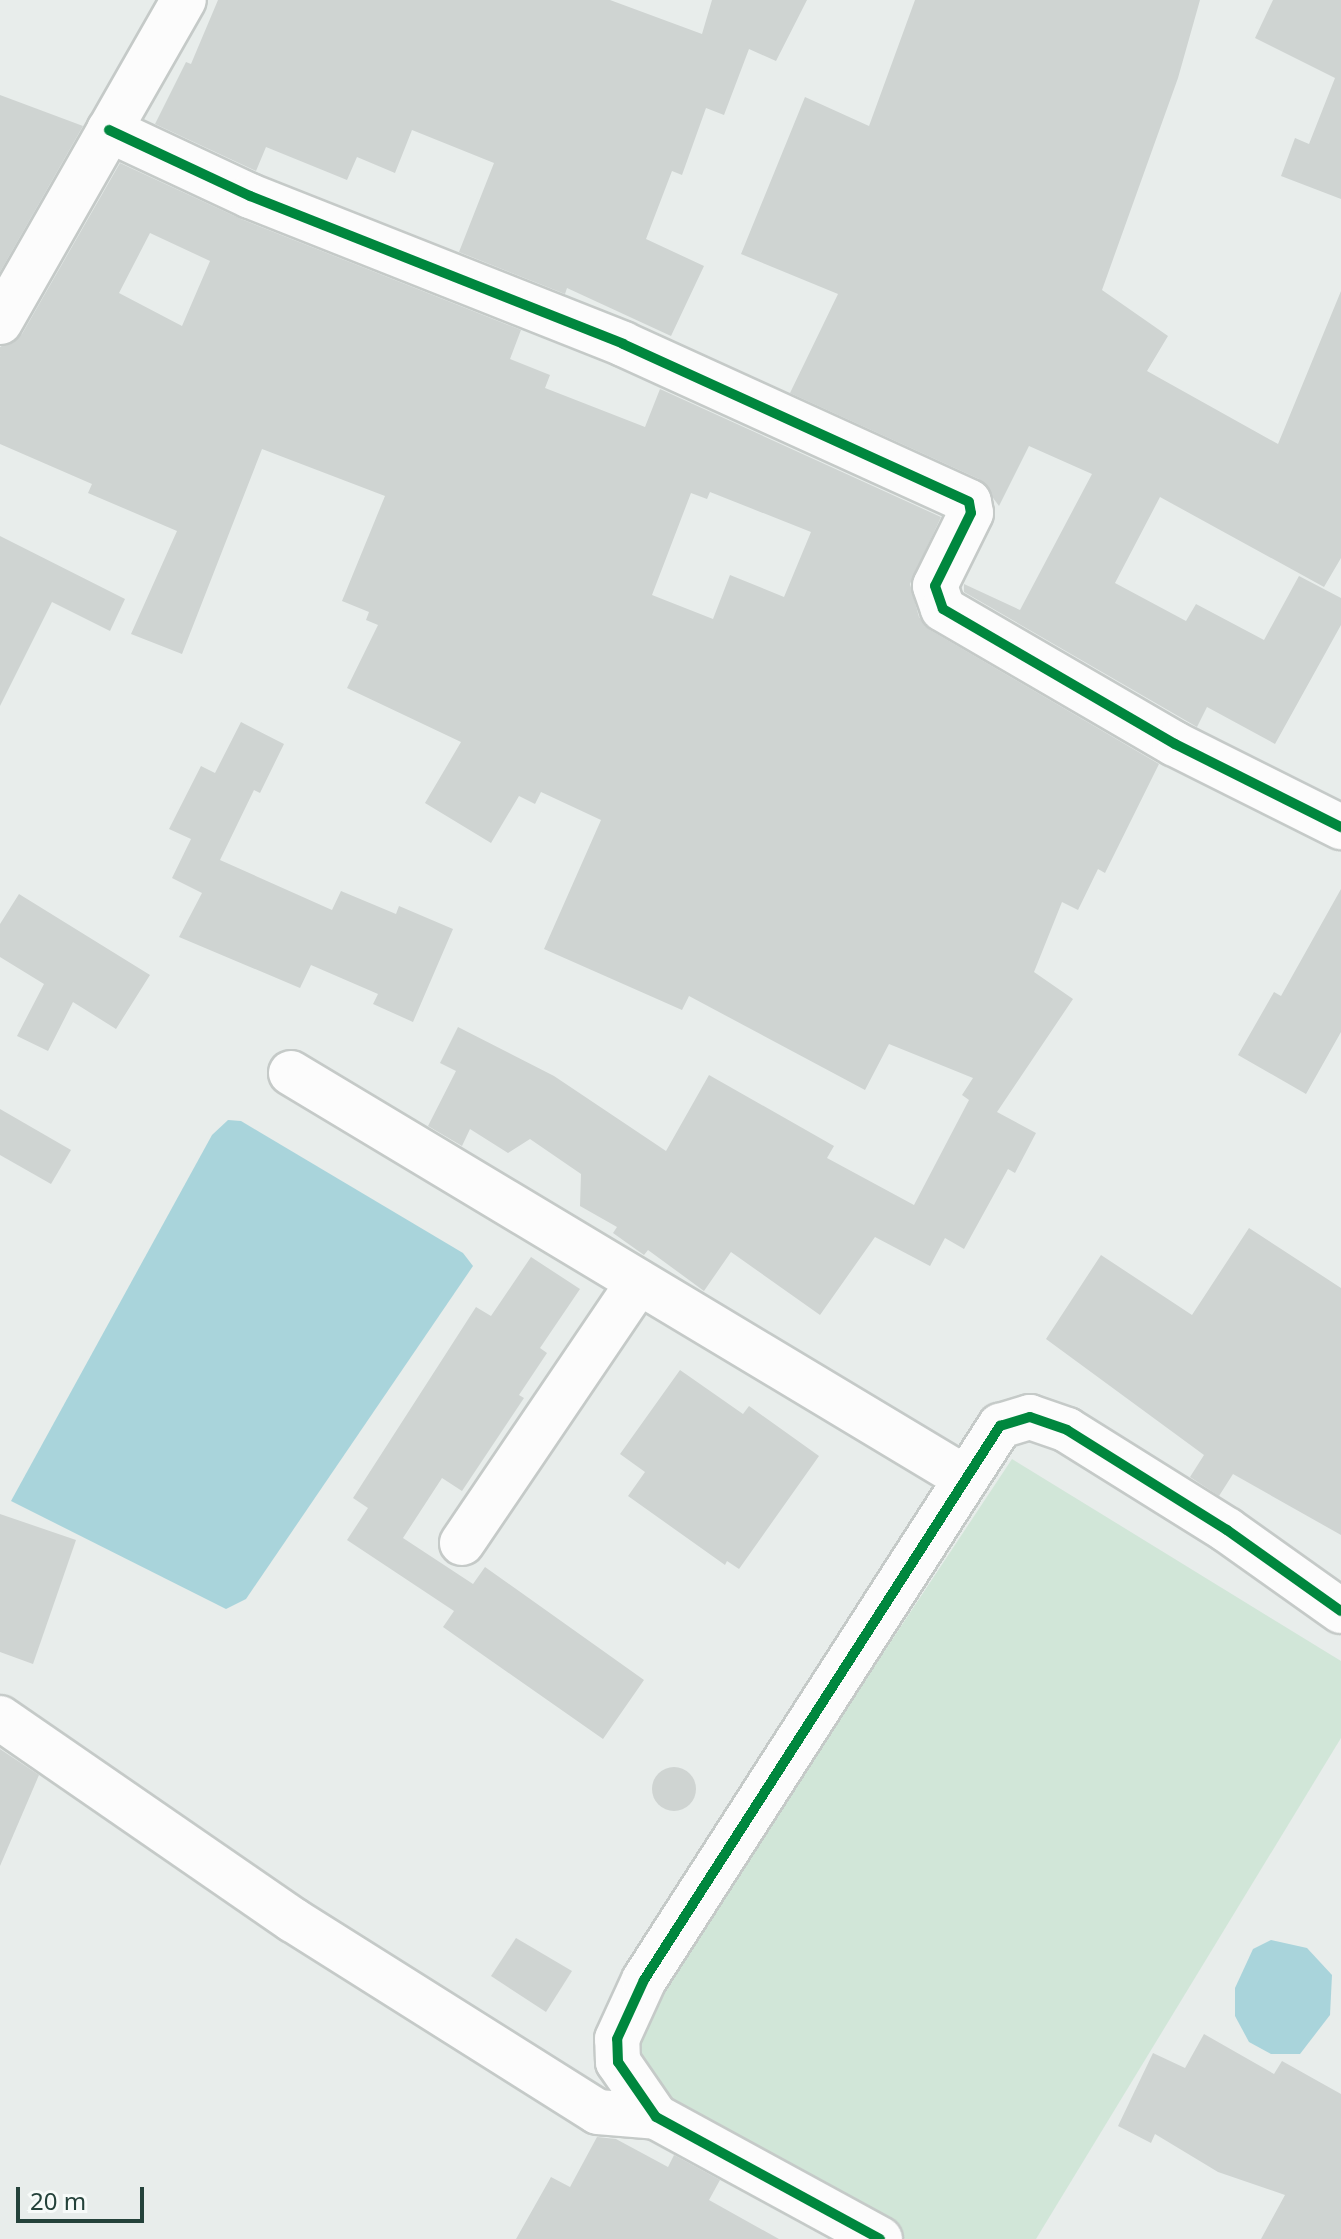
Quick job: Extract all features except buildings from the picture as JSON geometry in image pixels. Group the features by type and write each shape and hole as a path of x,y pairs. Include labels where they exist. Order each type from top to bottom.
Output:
{"street":[{"path":"0,322 184,0"},
{"path":"109,130 250,196 623,344 969,502 971,513 935,586 943,609 1175,744 1341,827"},
{"path":"291,1073 964,1477"},
{"path":"462,1543 639,1282"},
{"path":"656,2117 618,2062 624,2020 964,1477 1000,1426 1030,1417 1067,1430 1227,1530 1341,1611"},
{"path":"0,1718 293,1920 598,2112 656,2117 880,2239"}],"green space":[{"path":"1012,1459 1341,1661 1341,1738 1036,2239 901,2239 676,2109 641,2060 639,2036 651,2003"}],"water":[{"path":"228,1120 241,1121 463,1253 473,1266 246,1599 226,1609 11,1501 212,1135"},
{"path":"1271,1940 1307,1948 1332,1975 1330,2015 1300,2054 1271,2054 1249,2042 1235,2016 1235,1988 1253,1949"}],"cycle path":[{"path":"109,130 250,196 623,344 969,502 971,513 935,586 943,609 1175,744 1341,827"},
{"path":"880,2239 656,2117 618,2062 617,2039 644,1980 1000,1426 1030,1417 1067,1430 1227,1530 1341,1611"}]}
